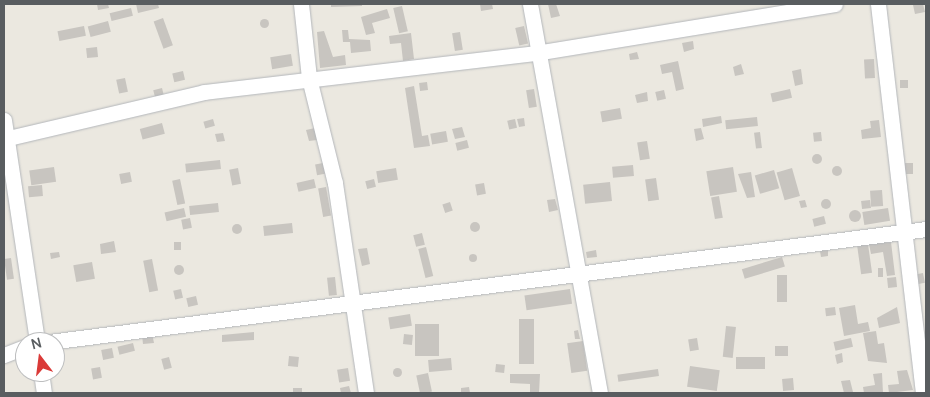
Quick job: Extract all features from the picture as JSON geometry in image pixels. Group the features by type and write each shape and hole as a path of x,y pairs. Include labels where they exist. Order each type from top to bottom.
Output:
{"street":[{"path":"301,4 308,78 335,183 366,393"},
{"path":"530,4 536,53 600,393"},
{"path":"5,139 204,92 308,78 536,53 835,4"},
{"path":"878,4 902,232 923,393"},
{"path":"4,120 5,139 35,332"},
{"path":"65,340 354,305 926,229"}],"building":[{"path":"97,4 108,4 109,8 98,10"},
{"path":"136,4 158,4 159,8 138,13"},
{"path":"331,4 362,4 362,6 331,7"},
{"path":"480,4 492,4 493,9 481,11"},
{"path":"548,4 556,4 560,16 551,18"},
{"path":"923,4 925,12 915,14 913,5"},
{"path":"402,6 408,31 399,33 393,8"},
{"path":"131,8 133,16 112,21 110,13"},
{"path":"387,9 390,18 372,23 375,33 366,35 361,17"},
{"path":"163,18 173,45 164,49 154,21"},
{"path":"264,19 268,23 264,27 260,23"},
{"path":"108,21 111,32 91,37 88,26"},
{"path":"84,26 86,36 59,41 57,31"},
{"path":"524,26 528,44 519,46 515,28"},
{"path":"342,30 348,30 349,39 370,40 371,51 351,53 350,42 343,42"},
{"path":"324,31 333,57 345,55 346,65 320,68 317,32"},
{"path":"460,32 463,50 455,51 452,33"},
{"path":"411,33 414,59 403,61 401,43 390,44 389,36"},
{"path":"693,41 694,49 684,52 682,43"},
{"path":"97,47 98,57 87,58 86,48"},
{"path":"637,52 639,59 630,60 629,54"},
{"path":"291,54 293,66 272,69 270,57"},
{"path":"874,59 875,78 865,78 864,60"},
{"path":"678,61 684,89 676,91 672,72 662,74 660,65"},
{"path":"741,64 744,74 735,76 733,67"},
{"path":"801,69 803,84 795,86 792,71"},
{"path":"183,71 185,80 174,82 172,73"},
{"path":"125,78 128,92 119,94 116,80"},
{"path":"900,80 908,80 908,88 900,88"},
{"path":"427,82 428,90 420,91 419,83"},
{"path":"414,86 422,136 428,135 430,146 414,148 405,88"},
{"path":"162,88 164,96 155,98 153,90"},
{"path":"534,89 537,107 529,108 526,90"},
{"path":"790,89 792,98 773,102 771,93"},
{"path":"664,90 666,99 657,101 655,92"},
{"path":"647,92 648,101 637,103 635,95"},
{"path":"620,108 622,119 602,122 600,111"},
{"path":"721,116 722,123 703,127 702,119"},
{"path":"757,117 758,126 726,129 725,120"},
{"path":"524,118 525,126 519,127 517,119"},
{"path":"213,119 215,126 205,128 203,122"},
{"path":"515,119 517,128 509,130 507,121"},
{"path":"879,120 881,137 862,139 861,130 871,128 870,121"},
{"path":"162,123 165,134 143,140 140,129"},
{"path":"462,127 465,137 455,139 452,129"},
{"path":"315,128 317,140 309,141 306,130"},
{"path":"701,128 704,139 696,141 694,129"},
{"path":"446,131 448,142 432,145 430,134"},
{"path":"760,132 762,148 756,149 754,133"},
{"path":"821,132 822,141 814,142 813,133"},
{"path":"223,133 225,141 217,142 215,134"},
{"path":"467,140 469,148 457,151 455,143"},
{"path":"647,141 650,159 640,160 637,143"},
{"path":"815,154 819,154 822,159 819,164 815,164 812,161 812,157"},
{"path":"220,160 221,169 186,173 185,164"},
{"path":"323,163 325,174 317,175 315,164"},
{"path":"905,163 913,163 913,174 905,174"},
{"path":"633,165 634,176 613,178 612,167"},
{"path":"835,166 839,166 842,171 841,175 835,176 832,173 832,169"},
{"path":"54,167 56,182 31,185 29,170"},
{"path":"733,167 737,192 710,196 706,171"},
{"path":"238,168 241,184 232,185 229,170"},
{"path":"396,168 398,180 378,183 376,171"},
{"path":"792,168 800,196 785,200 777,172"},
{"path":"774,170 779,188 760,194 755,176"},
{"path":"130,172 132,182 121,184 119,174"},
{"path":"751,172 755,197 747,198 738,174"},
{"path":"656,178 659,200 648,201 645,180"},
{"path":"180,179 185,203 177,205 172,181"},
{"path":"314,179 316,188 298,192 296,183"},
{"path":"374,179 376,187 367,189 365,181"},
{"path":"610,182 612,201 585,204 583,185"},
{"path":"484,183 486,194 477,195 475,185"},
{"path":"42,185 43,196 29,197 28,186"},
{"path":"326,187 331,216 323,217 318,188"},
{"path":"882,190 883,206 871,207 870,191"},
{"path":"719,196 723,218 715,219 711,197"},
{"path":"555,199 558,210 549,212 547,200"},
{"path":"826,199 831,204 826,209 821,204"},
{"path":"805,200 807,207 801,208 799,201"},
{"path":"870,200 871,208 862,209 861,201"},
{"path":"450,202 453,211 445,213 442,204"},
{"path":"218,203 219,212 190,215 189,206"},
{"path":"184,208 186,217 167,221 165,212"},
{"path":"888,208 890,221 864,225 862,212"},
{"path":"853,210 857,210 861,216 857,222 853,222 849,218 849,214"},
{"path":"824,216 826,224 814,227 812,219"},
{"path":"190,218 192,228 183,230 181,220"},
{"path":"475,222 480,227 475,232 470,227"},
{"path":"292,223 293,233 264,236 263,226"},
{"path":"235,224 239,224 242,229 241,233 235,234 232,231 232,227"},
{"path":"422,233 425,245 416,247 413,235"},
{"path":"114,241 116,252 101,254 100,244"},
{"path":"174,242 181,242 181,250 174,250"},
{"path":"891,242 895,275 887,276 883,252 871,254 869,244"},
{"path":"868,244 872,273 861,274 857,246"},
{"path":"426,247 433,276 425,278 418,249"},
{"path":"367,248 370,264 362,266 358,249"},
{"path":"596,250 597,257 587,258 586,252"},
{"path":"828,250 828,256 821,257 820,251"},
{"path":"59,252 60,257 51,259 50,253"},
{"path":"473,254 477,258 473,262 469,258"},
{"path":"782,257 785,267 745,279 742,269"},
{"path":"11,258 14,279 7,280 4,259"},
{"path":"152,259 158,290 149,292 143,261"},
{"path":"92,262 95,279 76,282 73,265"},
{"path":"177,265 181,265 184,270 181,275 177,275 174,272 174,268"},
{"path":"878,268 883,268 883,277 878,277"},
{"path":"923,273 925,283 917,284 915,275"},
{"path":"777,275 787,275 787,302 777,302"},
{"path":"335,277 337,295 329,296 327,278"},
{"path":"896,277 897,287 888,288 887,278"},
{"path":"181,289 183,298 175,300 173,291"},
{"path":"570,289 572,304 527,310 524,295"},
{"path":"196,296 198,305 188,307 186,298"},
{"path":"855,305 858,324 868,322 870,331 844,336 839,308"},
{"path":"835,307 836,315 826,316 825,308"},
{"path":"897,307 900,323 879,328 877,318"},
{"path":"410,314 412,326 390,329 388,317"},
{"path":"519,319 534,319 534,364 519,364"},
{"path":"415,324 439,324 439,356 415,356"},
{"path":"726,326 736,327 733,358 723,357"},
{"path":"578,330 580,339 575,339 574,331"},
{"path":"876,331 878,344 884,343 887,363 868,361 863,333"},
{"path":"254,332 254,340 222,342 222,335"},
{"path":"152,333 154,343 143,344 142,335"},
{"path":"404,334 413,335 412,345 403,344"},
{"path":"697,338 699,350 690,351 688,339"},
{"path":"851,338 853,347 835,351 833,342"},
{"path":"583,341 587,371 571,373 567,343"},
{"path":"133,343 135,351 119,355 117,347"},
{"path":"775,346 788,346 788,356 775,356"},
{"path":"112,348 114,358 103,360 101,350"},
{"path":"842,353 843,362 837,364 835,355"},
{"path":"289,356 299,357 298,367 288,366"},
{"path":"169,357 172,368 164,370 161,359"},
{"path":"736,357 765,357 765,369 736,369"},
{"path":"451,358 452,370 429,372 428,360"},
{"path":"496,364 505,365 504,373 495,372"},
{"path":"690,366 720,370 717,391 687,387"},
{"path":"100,367 102,378 93,379 91,369"},
{"path":"397,367 402,372 397,377 392,372"},
{"path":"348,368 350,381 339,383 337,370"},
{"path":"658,369 659,376 618,382 617,375"},
{"path":"907,370 913,390 889,393 888,385 899,384 897,371"},
{"path":"428,373 432,392 420,393 416,375"},
{"path":"882,373 883,393 864,393 863,387 875,385 873,374"},
{"path":"510,374 540,374 539,393 530,393 530,384 510,383"},
{"path":"793,378 794,390 783,391 782,379"},
{"path":"850,380 853,392 844,393 841,381"},
{"path":"349,386 351,393 341,393 340,388"},
{"path":"469,387 470,393 461,393 461,388"},
{"path":"293,388 302,388 302,393 293,393"}]}
